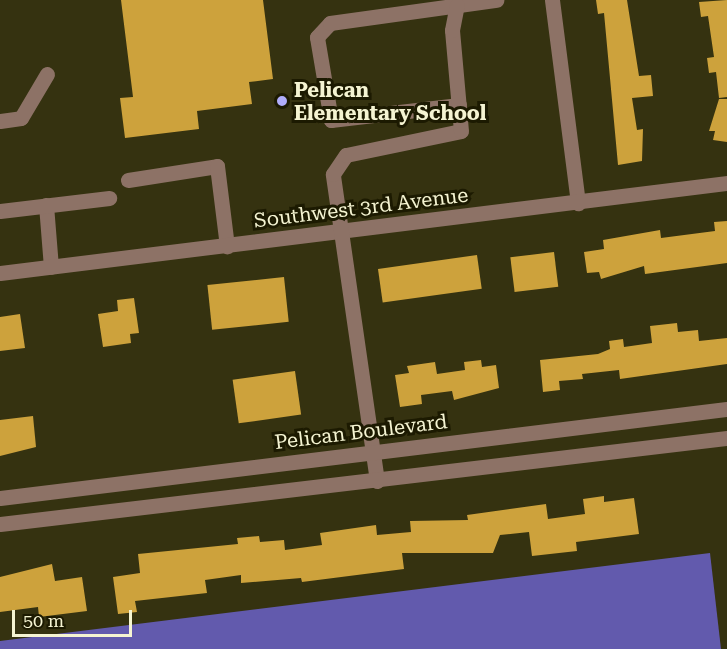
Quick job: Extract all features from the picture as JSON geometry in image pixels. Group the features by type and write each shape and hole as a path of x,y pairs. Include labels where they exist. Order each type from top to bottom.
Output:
{"street":[{"path":"459,105 331,120 315,52 316,37 330,23 496,0"},
{"path":"552,0 578,203"},
{"path":"377,481 333,174 338,160 455,135 462,123 452,30 457,5"},
{"path":"0,121 21,118 46,74"},
{"path":"128,180 218,166 227,246"},
{"name":"Southwest 3rd Avenue","path":"0,273 341,233 727,183"},
{"path":"0,211 109,198"},
{"path":"46,206 51,267"},
{"name":"Pelican Boulevard","path":"0,498 727,409"},
{"path":"0,525 727,438"}],"shaded area":[{"path":"710,553 721,649 0,649 0,641"}],"building":[{"path":"121,0 263,0 273,79 249,82 252,104 197,111 199,129 125,138 120,98 133,97"},
{"path":"596,0 627,0 639,76 651,75 653,96 632,98 637,130 643,129 642,161 618,165 604,13 598,14"},
{"path":"727,0 727,97 719,98 716,72 709,73 707,58 714,57 708,16 701,17 699,2"},
{"path":"719,99 727,99 727,142 713,140 715,131 709,131"},
{"path":"727,221 727,263 645,274 644,266 601,279 599,272 587,273 584,252 604,249 603,240 660,230 661,238 715,231 714,222"},
{"path":"554,252 558,287 515,292 510,257"},
{"path":"477,255 482,289 383,303 378,269"},
{"path":"284,277 289,322 212,330 207,285"},
{"path":"134,298 139,333 130,334 131,343 103,347 98,314 118,311 117,300"},
{"path":"20,314 25,348 0,351 0,317"},
{"path":"677,323 678,332 698,330 699,341 727,338 727,364 620,379 619,370 582,374 583,379 559,381 560,390 543,392 540,360 598,354 610,349 609,341 623,339 624,347 652,343 650,326"},
{"path":"481,360 482,367 496,365 499,388 454,400 452,391 421,395 422,404 400,407 395,375 409,373 407,366 435,362 437,374 465,370 464,362"},
{"path":"295,371 301,415 239,423 233,380"},
{"path":"33,416 36,447 0,456 0,420"},
{"path":"604,496 604,502 634,498 639,534 576,542 577,551 532,556 529,532 500,535 493,553 402,553 404,569 302,582 301,578 241,583 241,575 205,580 207,593 135,601 137,612 118,614 113,577 140,573 138,554 238,544 237,538 259,536 260,542 284,540 285,550 322,545 320,533 376,525 377,535 411,532 410,521 468,520 467,515 546,504 548,519 585,514 583,499"},
{"path":"52,564 55,581 82,577 87,611 39,617 38,607 0,612 0,577"}],"place":[{"name":"Pelican Elementary School","path":"282,101"}]}
